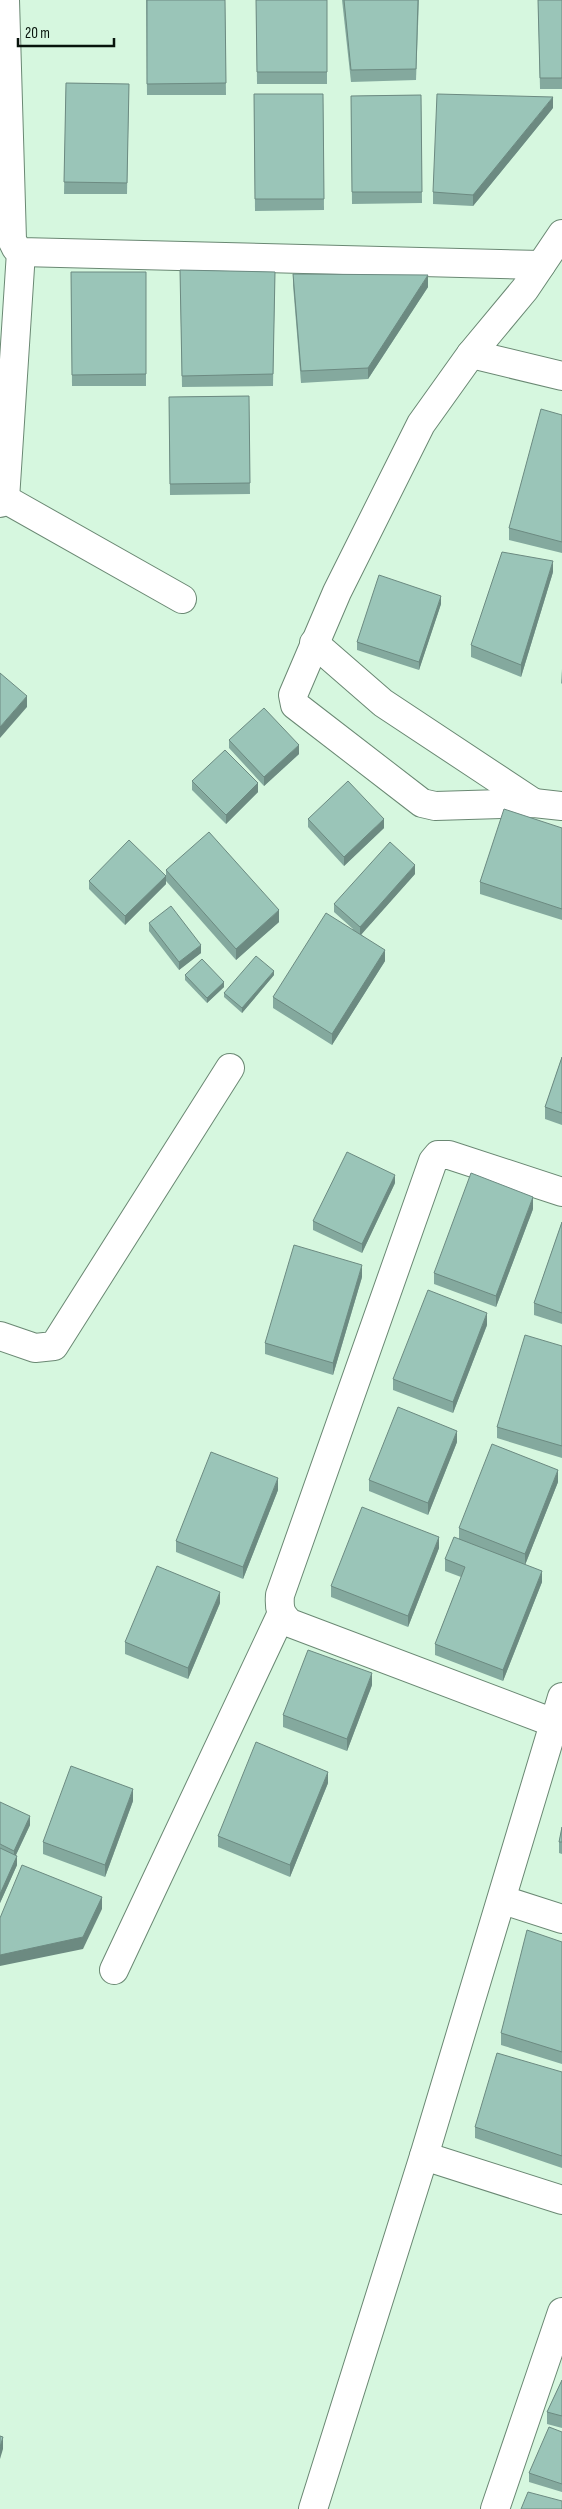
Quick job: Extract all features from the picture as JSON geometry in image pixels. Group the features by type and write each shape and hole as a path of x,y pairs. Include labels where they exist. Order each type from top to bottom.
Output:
{"street":[{"path":"5,0 12,240 16,248 21,252 541,264"},
{"path":"562,234 520,295 471,354 421,424 406,451 314,643 293,694 295,705 422,803 435,806 534,803 562,806"},
{"path":"21,252 2,501 182,599"},
{"path":"471,354 562,376"},
{"path":"314,643 383,703 534,803"},
{"path":"0,1336 35,1348 54,1346 230,1068"},
{"path":"114,1970 281,1614 280,1595 433,1162 438,1155 449,1155 562,1192"},
{"path":"281,1614 290,1622 554,1723"},
{"path":"312,2509 503,1900 562,1697"},
{"path":"503,1900 562,1919"},
{"path":"424,2156 562,2200"},
{"path":"495,2509 562,2312"}],"building":[{"path":"147,0 225,0 226,83 147,84"},
{"path":"256,0 327,0 327,72 257,72"},
{"path":"344,0 418,0 416,69 351,70"},
{"path":"538,0 562,0 562,78 540,78"},
{"path":"66,83 129,84 127,183 64,182"},
{"path":"254,94 323,94 324,199 255,199"},
{"path":"437,94 553,97 473,195 433,192"},
{"path":"421,95 422,192 352,192 351,96"},
{"path":"180,270 275,272 273,374 182,376"},
{"path":"71,272 146,272 146,374 72,375"},
{"path":"293,274 428,275 368,368 301,371"},
{"path":"249,396 250,483 170,484 169,397"},
{"path":"541,409 562,415 562,542 509,528"},
{"path":"502,552 553,561 521,665 471,645"},
{"path":"379,575 441,596 419,662 357,642"},
{"path":"0,673 27,696 0,727"},
{"path":"264,708 299,745 264,777 229,740"},
{"path":"225,750 258,783 226,815 192,781"},
{"path":"348,781 384,819 344,857 308,819"},
{"path":"504,809 562,828 562,909 480,882"},
{"path":"209,832 279,910 236,949 166,870"},
{"path":"129,840 166,876 125,916 89,881"},
{"path":"390,842 415,865 360,927 334,904"},
{"path":"171,906 201,945 179,962 149,923"},
{"path":"326,913 385,950 332,1034 273,997"},
{"path":"256,956 274,971 242,1008 224,993"},
{"path":"202,959 224,982 207,998 185,975"},
{"path":"562,1057 562,1113 545,1107"},
{"path":"347,1152 395,1175 362,1244 313,1221"},
{"path":"471,1173 533,1197 496,1296 434,1273"},
{"path":"562,1222 562,1313 534,1303"},
{"path":"294,1245 362,1265 333,1363 265,1343"},
{"path":"428,1290 487,1313 453,1402 393,1379"},
{"path":"525,1335 562,1346 562,1446 497,1427"},
{"path":"398,1407 457,1431 428,1503 369,1480"},
{"path":"492,1444 558,1470 525,1554 459,1528"},
{"path":"211,1452 278,1478 243,1567 176,1541"},
{"path":"362,1507 439,1537 408,1616 331,1586"},
{"path":"454,1537 542,1571 503,1670 435,1644 465,1567 445,1559"},
{"path":"157,1566 220,1592 188,1668 125,1642"},
{"path":"308,1650 372,1673 347,1739 283,1715"},
{"path":"256,1742 328,1772 290,1865 218,1836"},
{"path":"71,1766 133,1789 105,1865 43,1842"},
{"path":"0,1802 30,1816 14,1851 0,1844"},
{"path":"562,1827 562,1842 559,1842"},
{"path":"0,1848 17,1856 0,1894"},
{"path":"22,1865 102,1897 83,1937 0,1955 0,1918"},
{"path":"527,1930 562,1942 562,2052 501,2033"},
{"path":"497,2053 562,2072 562,2156 475,2127"},
{"path":"562,2380 562,2416 547,2412"},
{"path":"549,2427 562,2432 562,2484 529,2473"},
{"path":"0,2436 3,2437 0,2447"},
{"path":"528,2492 562,2501 562,2509 521,2509"}]}
